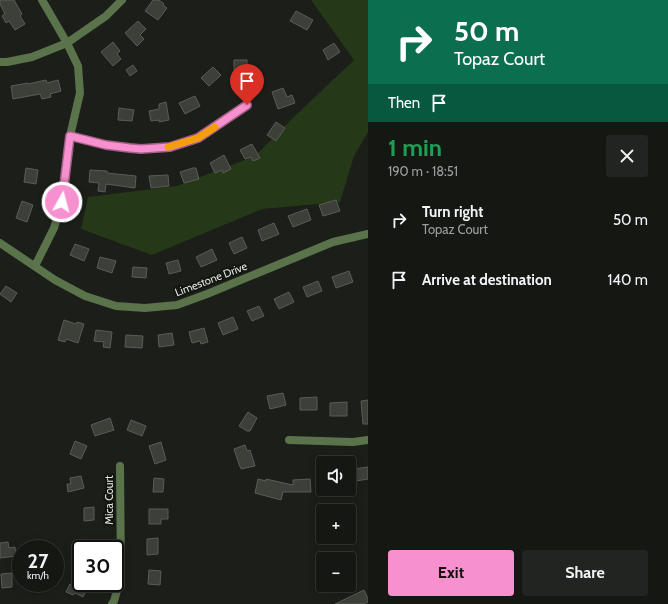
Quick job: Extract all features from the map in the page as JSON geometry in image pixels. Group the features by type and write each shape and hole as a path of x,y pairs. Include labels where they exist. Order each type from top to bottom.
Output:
{"street":[{"path":"35,266 54,228 62,202 70,136 80,93 78,66 67,43 42,0"},
{"path":"0,62 8,62 32,57 67,43 106,16 122,0"},
{"path":"70,136 113,146 141,149 170,147 198,138 247,105"},
{"name":"Limestone Drive","path":"0,243 55,280 85,296 116,306 145,308 177,305 333,242 368,234"},
{"path":"289,440 353,442 368,440"},
{"name":"Mica Court","path":"112,604 114,602 121,577 120,466"}],"green space":[{"path":"311,0 368,0 368,132 354,156 340,202 262,209 152,255 81,229 88,197 177,186 255,156 354,60"}],"building":[{"path":"0,0 14,0 22,14 20,16 25,24 15,30 9,21 6,23 2,16 5,14 0,4"},
{"path":"153,0 159,0 167,8 158,20 145,11"},
{"path":"296,11 313,20 307,30 290,21"},
{"path":"138,21 146,29 140,35 144,39 137,46 125,33"},
{"path":"113,42 120,51 117,54 121,59 113,66 101,52"},
{"path":"334,43 340,52 328,60 323,50"},
{"path":"234,60 247,60 247,71 234,71"},
{"path":"133,65 137,71 130,76 126,70"},
{"path":"213,67 221,75 209,86 201,78"},
{"path":"46,80 47,83 58,80 61,91 50,94 51,97 42,99 40,94 13,99 11,86"},
{"path":"283,88 287,97 292,95 295,103 278,109 272,92"},
{"path":"195,96 200,106 185,114 179,103"},
{"path":"166,102 169,120 159,122 159,120 151,121 149,111 159,109 159,104"},
{"path":"119,108 134,110 132,121 118,120"},
{"path":"276,122 285,128 276,141 267,135"},
{"path":"252,144 260,158 253,161 251,157 245,159 240,150"},
{"path":"224,155 231,169 223,173 222,170 215,173 210,163"},
{"path":"26,168 38,170 36,184 24,182"},
{"path":"196,168 199,179 184,183 180,172"},
{"path":"90,170 107,171 107,173 136,176 135,188 106,184 105,192 98,191 99,183 89,182"},
{"path":"168,175 169,186 151,188 149,176"},
{"path":"336,200 340,211 323,216 319,205"},
{"path":"22,201 33,205 27,222 16,218"},
{"path":"307,209 311,220 293,227 288,216"},
{"path":"274,223 279,234 262,241 258,230"},
{"path":"242,237 247,248 234,254 229,243"},
{"path":"75,244 89,249 84,261 70,255"},
{"path":"212,249 217,260 201,267 196,257"},
{"path":"100,257 116,261 112,273 97,268"},
{"path":"178,260 181,271 169,274 166,263"},
{"path":"133,267 147,268 146,278 132,277"},
{"path":"349,271 353,282 336,288 332,277"},
{"path":"318,281 322,291 307,297 303,287"},
{"path":"6,286 17,293 11,302 0,294"},
{"path":"289,292 294,302 279,309 274,299"},
{"path":"259,306 264,316 252,321 247,311"},
{"path":"233,317 238,329 223,335 218,323"},
{"path":"64,320 76,324 77,322 84,324 78,343 66,339 65,342 58,340"},
{"path":"204,328 208,342 201,344 200,341 192,343 189,332"},
{"path":"96,330 112,332 110,348 103,347 104,342 94,341"},
{"path":"172,333 174,345 159,347 158,335"},
{"path":"126,335 143,336 142,348 125,347"},
{"path":"283,393 286,405 270,409 267,396"},
{"path":"317,397 317,410 300,410 300,398"},
{"path":"368,400 368,424 363,424 361,401"},
{"path":"347,402 347,416 330,416 330,403"},
{"path":"248,412 257,418 250,431 247,431 239,426"},
{"path":"110,418 114,430 95,436 91,425"},
{"path":"131,420 146,426 142,436 127,430"},
{"path":"75,441 87,446 81,459 70,454"},
{"path":"161,442 166,460 155,464 149,446"},
{"path":"245,445 247,451 250,450 255,466 241,469 234,449"},
{"path":"368,467 368,479 356,481 356,469"},
{"path":"81,476 84,488 68,492 67,484 71,484 70,478"},
{"path":"154,478 164,479 163,492 153,492"},
{"path":"258,479 266,481 266,479 293,485 293,480 310,479 311,492 283,492 281,500 255,493"},
{"path":"94,507 94,520 84,521 84,508"},
{"path":"149,509 168,509 168,519 161,519 161,524 149,524"},
{"path":"158,538 158,554 147,555 147,539"},
{"path":"8,542 9,548 12,548 12,556 0,558 0,543"},
{"path":"149,570 161,571 160,585 148,584"},
{"path":"12,573 12,587 2,588 1,574"},
{"path":"70,584 72,585 72,592 86,592 83,597 75,593 73,595 66,592"},
{"path":"364,590 368,602 364,604 335,604"}],"slow traffic":[{"path":"168,147 198,138 215,127"}],"route":[{"path":"62,202 70,136 106,145 130,148 141,149 170,147 198,138 247,105"}]}
